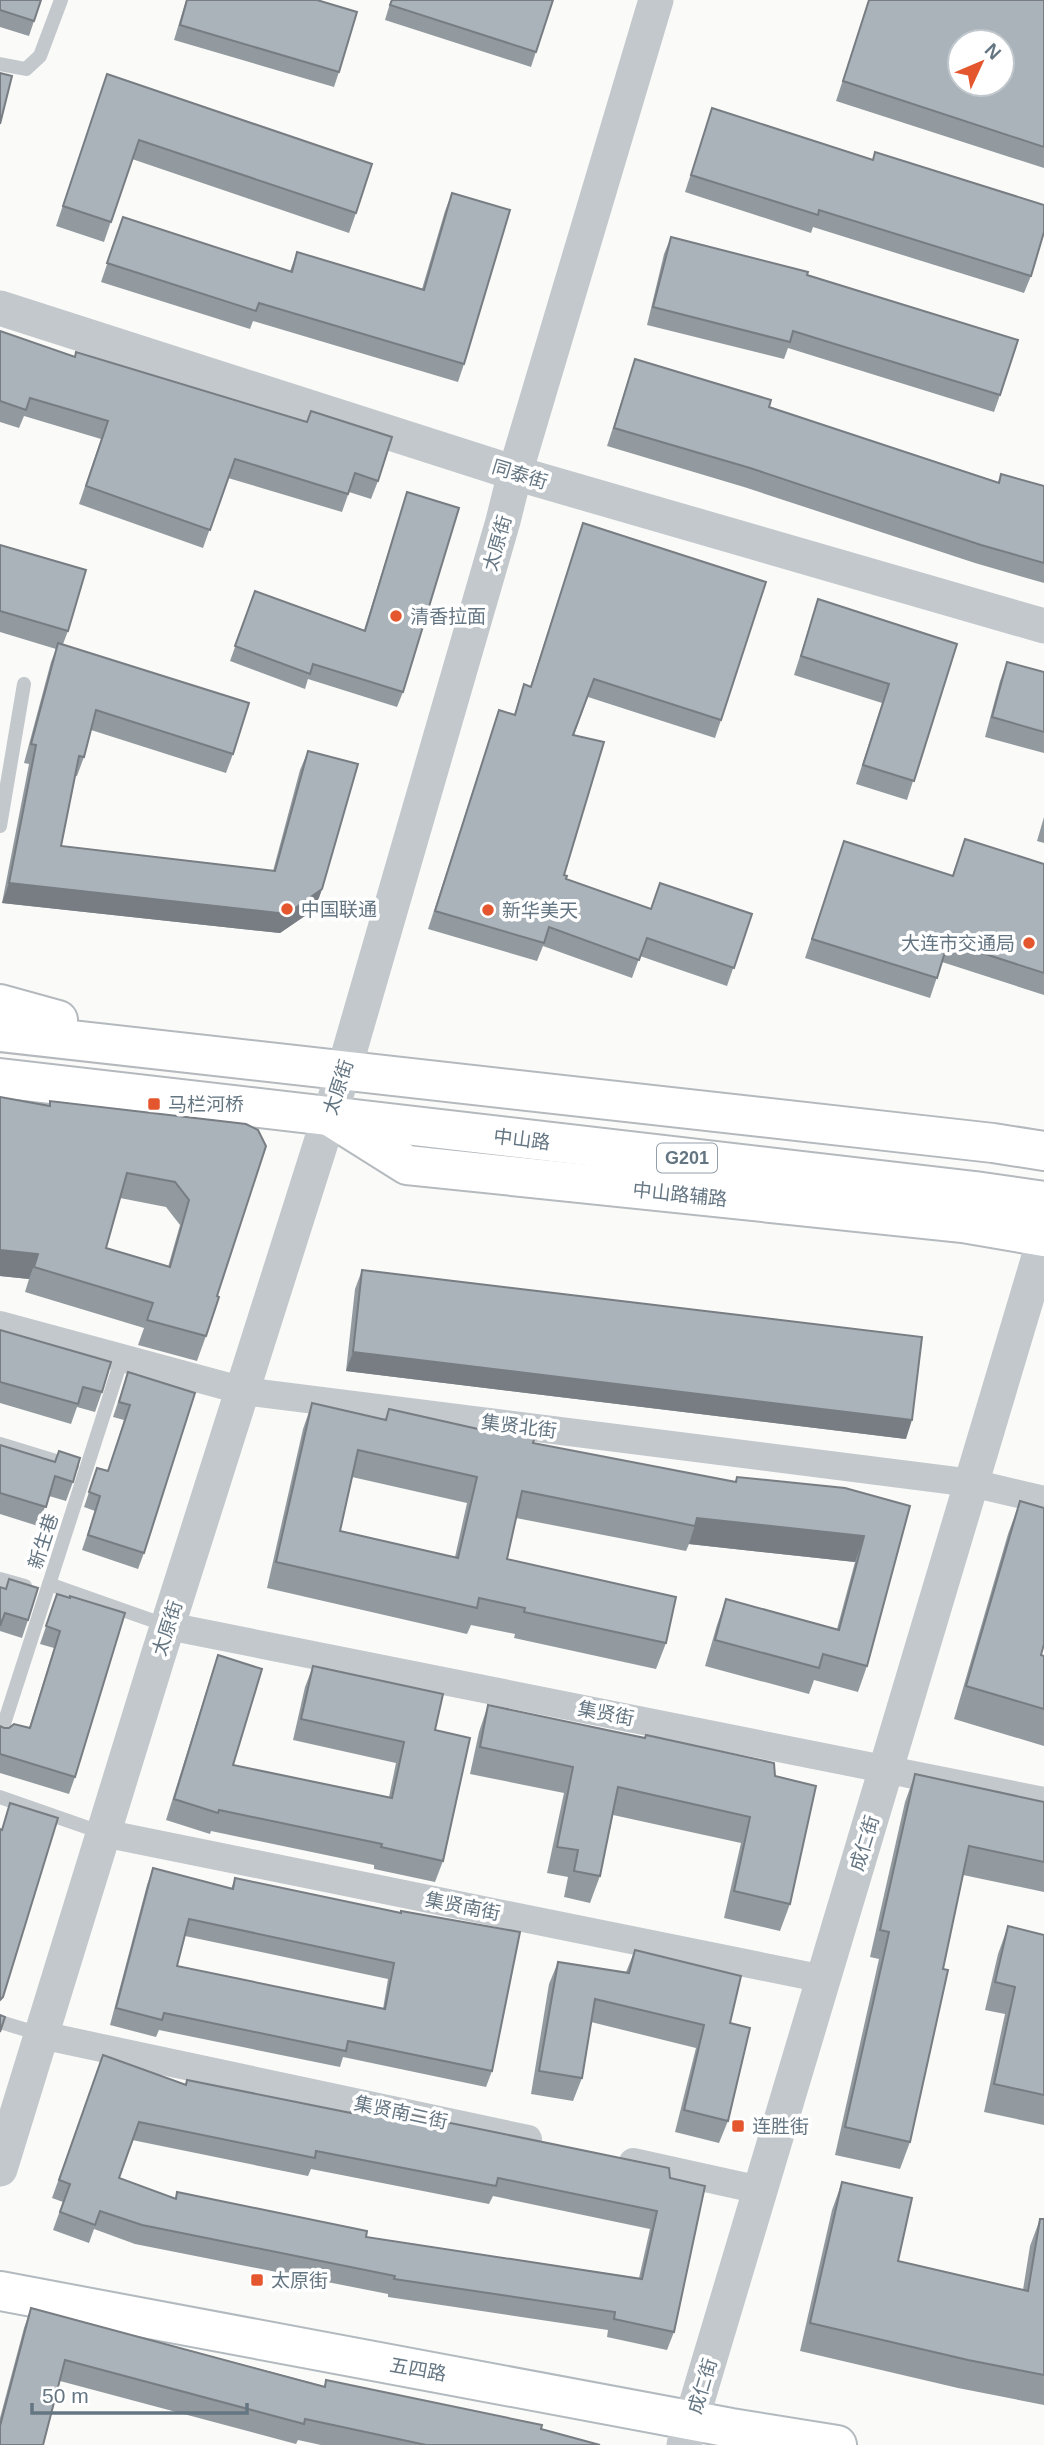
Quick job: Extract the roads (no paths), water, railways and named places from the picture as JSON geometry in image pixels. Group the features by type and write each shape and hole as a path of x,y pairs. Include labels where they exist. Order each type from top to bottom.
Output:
{"main road":[{"path":"0,1004 164,1051"},
{"path":"0,1032 993,1143 1044,1151"},
{"name":"中山路","path":"0,1078 1044,1201"},
{"name":"中山路辅路","path":"329,1116 407,1166 949,1222 1044,1238"},
{"name":"五四路","path":"0,2291 688,2432 837,2445"}],"street":[{"name":"太原街","path":"0,2169 344,1070 515,473 656,0"},
{"name":"同泰街","path":"0,308 515,473 1044,626"},
{"name":"成仁街","path":"688,2432 1044,1238"},
{"name":"集贤北街","path":"0,1325 243,1391 972,1483 1044,1500"},
{"name":"集贤街","path":"168,1626 1044,1801"},
{"name":"集贤南街","path":"103,1833 824,1979"},
{"name":"集贤南二街","path":"41,2035 557,2146"},
{"path":"611,2157 760,2190"}],"lane":[{"path":"0,64 26,69 40,56 61,0"},
{"path":"0,826 24,684"},
{"name":"新生巷","path":"0,1737 122,1358"},
{"path":"0,1444 86,1470"},
{"path":"0,1579 48,1588 168,1626"},
{"path":"0,1797 103,1833"},
{"path":"0,2022 41,2035"}],"place":[{"name":"清香拉面","path":"396,616"},
{"name":"中国联通","path":"287,909"},
{"name":"新华美天","path":"488,910"},
{"name":"大连市交通局","path":"1029,943"},
{"name":"马栏河桥","path":"154,1104"},
{"name":"连胜街","path":"738,2126"},
{"name":"太原街","path":"257,2280"}]}
